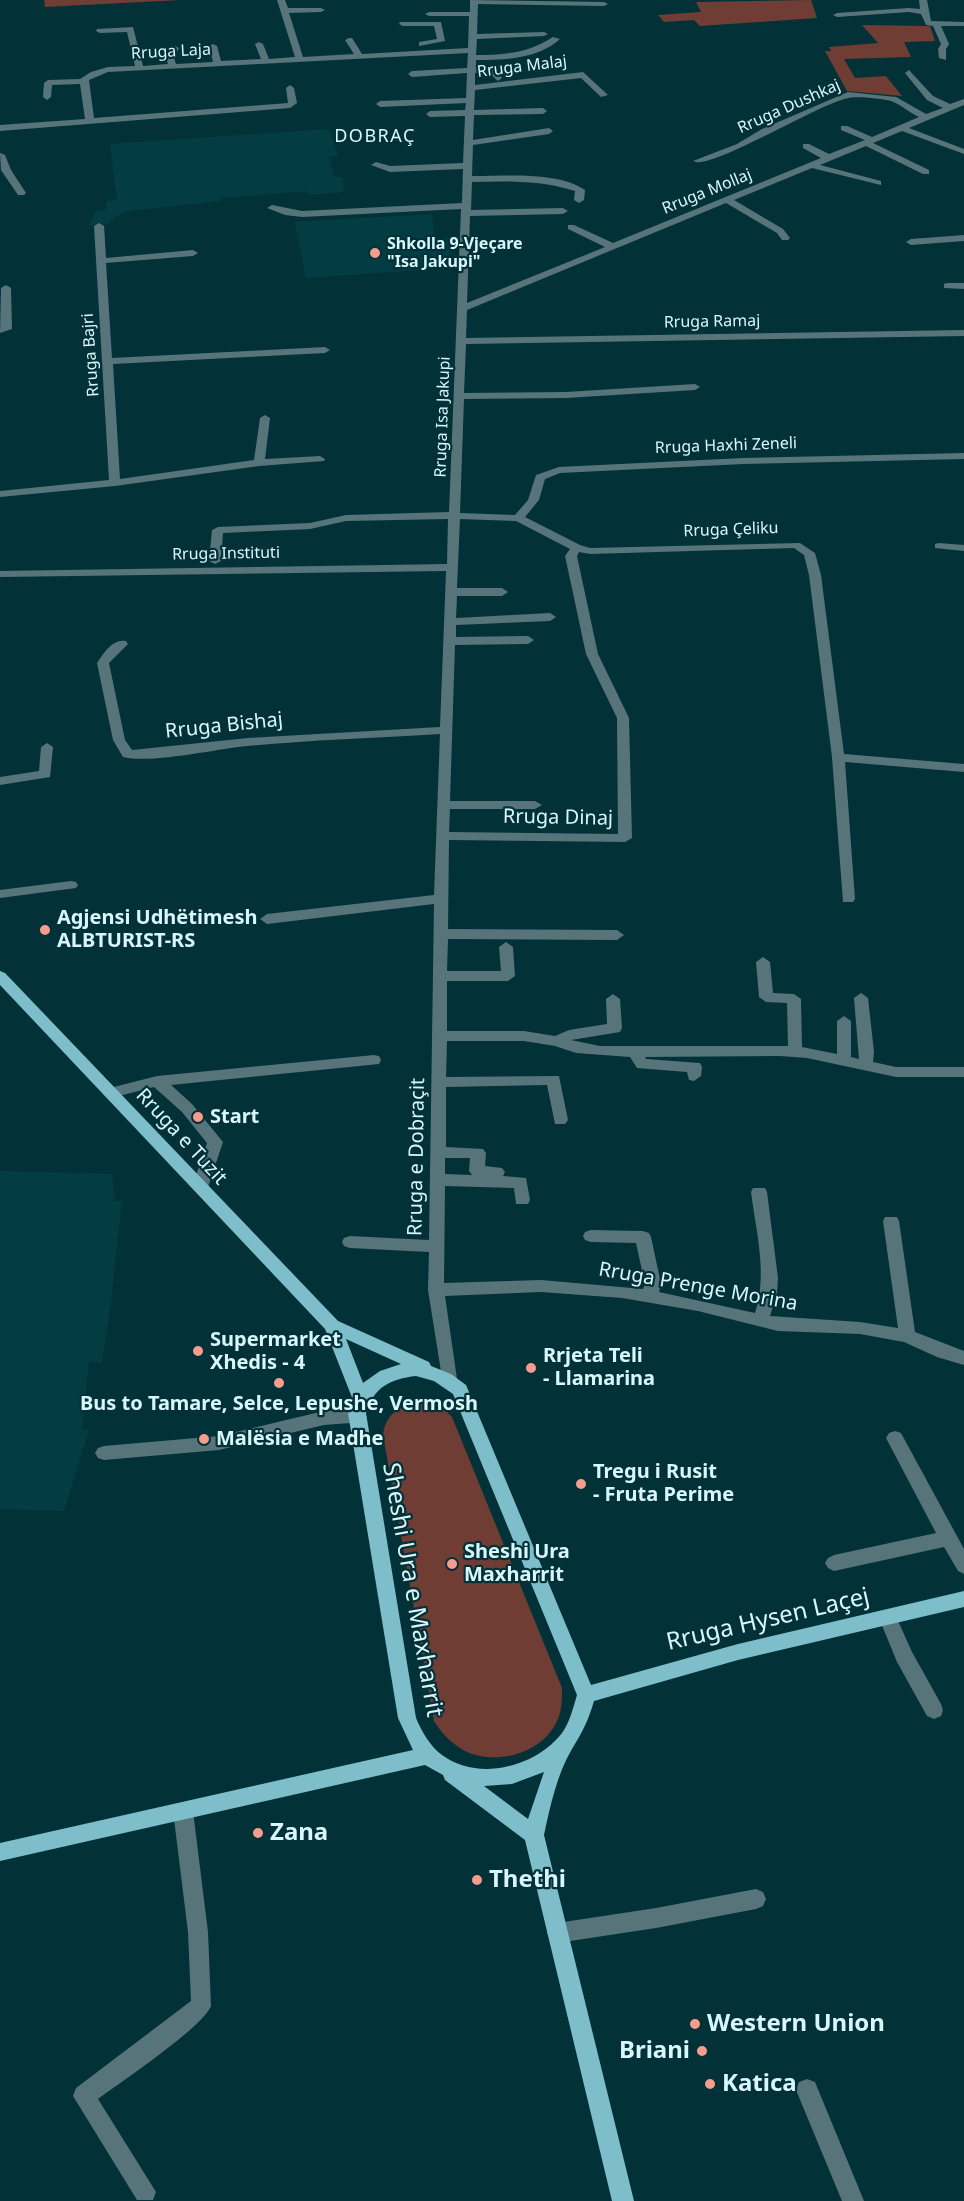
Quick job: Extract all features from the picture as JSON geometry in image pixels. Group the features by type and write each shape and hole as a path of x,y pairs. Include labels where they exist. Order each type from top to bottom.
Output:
{"main road":[{"name":"Rruga e Tuzit","path":"0,976 332,1326"},
{"path":"332,1326 441,1375 460,1390 586,1695 579,1723 562,1748 542,1800 534,1835 623,2201"},
{"path":"332,1326 361,1399"},
{"path":"361,1399 369,1386 383,1376 399,1371 416,1369 441,1375"},
{"name":"Sheshi Ura e Maxharrit","path":"361,1399 358,1417 406,1718 415,1737 435,1760 534,1835"},
{"name":"Rruga Hysen Laçej","path":"586,1695 716,1658 964,1599"},
{"path":"0,1852 183,1811 435,1760 472,1776 505,1777 537,1767 562,1748"}],"street":[{"path":"281,0 300,60"},
{"path":"922,0 929,23 964,24"},
{"path":"429,14 472,3 604,4"},
{"name":"Rruga Isa Jakupi","path":"442,836 472,54 472,3"},
{"path":"284,11 321,10"},
{"path":"837,15 909,10 924,12"},
{"path":"403,24 438,24 441,41 420,45 422,53"},
{"path":"938,24 937,27 945,44 942,49 944,57"},
{"path":"100,31 130,29 140,69"},
{"path":"472,38 544,34"},
{"name":"Rruga Laja","path":"48,97 48,83 85,81 84,79 94,74 140,69 358,56 422,53 530,53 543,49 556,39"},
{"path":"348,40 358,56"},
{"path":"259,44 266,62"},
{"path":"213,46 218,64"},
{"path":"173,67 170,58 175,48"},
{"path":"412,74 493,72 498,78"},
{"path":"909,73 930,98 951,108"},
{"name":"Rruga Malaj","path":"470,94 583,75 604,95"},
{"path":"85,81 90,121"},
{"path":"21,193 1,153 4,128 292,104 290,88"},
{"path":"380,104 470,94"},
{"name":"Rruga Dushkaj","path":"697,161 740,146 765,131 848,95 893,99 926,118"},
{"name":"Rruga Mollaj","path":"462,309 964,102"},
{"path":"430,114 543,111"},
{"path":"844,128 926,172"},
{"path":"902,128 963,152"},
{"path":"468,142 549,131"},
{"path":"806,146 829,158"},
{"path":"376,165 390,169 467,165"},
{"path":"811,165 878,183"},
{"path":"0,180 12,178"},
{"path":"467,179 529,178 553,181 580,190 579,200"},
{"path":"727,200 780,231 785,238"},
{"path":"272,208 288,213 466,214 563,211"},
{"path":"466,214 523,222"},
{"name":"Rruga Bajri","path":"99,226 116,483"},
{"path":"571,227 613,247"},
{"path":"911,242 964,238"},
{"path":"101,261 193,253"},
{"path":"947,286 964,286"},
{"path":"0,330 7,329 6,288"},
{"name":"Rruga Ramaj","path":"461,341 964,333"},
{"path":"108,361 325,350"},
{"path":"459,396 566,395 638,391 663,385 695,387"},
{"path":"259,463 264,418"},
{"name":"Rruga Haxhi Zeneli","path":"518,518 529,509 537,493 540,477 559,470 743,461 964,456"},
{"path":"0,494 116,483 259,463 320,459"},
{"name":"Rruga Çeliku","path":"214,561 218,530 310,526 346,518 426,515 518,518 576,548 590,551 796,545 809,553 817,586 838,757 848,899"},
{"path":"939,546 964,548"},
{"name":"Rruga Dinaj","path":"442,836 625,838 623,718 592,654 571,556 576,548"},
{"name":"Rruga Instituti","path":"0,573 453,567"},
{"path":"452,592 502,592"},
{"path":"450,622 550,617"},
{"path":"450,640 528,640"},
{"name":"Rruga Bishaj","path":"122,644 112,651 103,663 118,740 128,754 149,754 248,742 447,730"},
{"path":"0,781 45,774 47,747"},
{"path":"838,757 964,768"},
{"path":"444,806 535,805"},
{"name":"Rruga e Dobraçit","path":"441,1375 436,1290 442,836"},
{"path":"0,894 71,885"},
{"path":"267,919 442,899"},
{"path":"441,934 616,935"},
{"path":"441,976 508,975 506,946"},
{"path":"763,962 766,997 794,999 795,1052"},
{"path":"861,998 867,1052 865,1066"},
{"path":"557,1041 569,1035 615,1029 613,999"},
{"path":"843,1061 844,1021"},
{"path":"440,1036 502,1035 557,1041 584,1049 634,1052 795,1052 896,1072 964,1072"},
{"path":"634,1052 642,1064 695,1067 694,1076"},
{"path":"111,1093 157,1081 374,1060"},
{"path":"439,1082 554,1080 560,1119"},
{"path":"157,1081 186,1108 215,1142 200,1187"},
{"path":"438,1152 478,1153 477,1171 512,1173"},
{"path":"438,1180 521,1182 522,1200"},
{"path":"759,1192 770,1278 769,1294 760,1321"},
{"path":"891,1221 907,1336"},
{"path":"591,1236 643,1237 653,1284 649,1297"},
{"path":"350,1242 437,1246"},
{"name":"Rruga Prenge Morina","path":"436,1290 541,1286 622,1292 698,1305 778,1325 860,1328 907,1336 943,1352 964,1358"},
{"path":"104,1453 219,1443 324,1418 358,1417"},
{"path":"895,1438 964,1566"},
{"name":"Rruga Hysen Laçej","path":"834,1563 948,1538"},
{"path":"888,1618 904,1656 934,1710"},
{"path":"146,2192 84,2096 201,2006 202,1977 197,1921 183,1811"},
{"path":"557,1933 656,1918 756,1899"},
{"path":"807,2090 853,2201"}],"shaded area":[{"path":"44,0 181,0 45,7"},
{"path":"811,0 817,18 700,26 694,20 664,22 658,15 701,12 696,2"},
{"path":"862,25 930,26 935,41 904,42 911,57 844,59 855,78 886,76 902,96 847,91 825,51 831,51 829,47 878,43"},
{"path":"329,129 338,156 329,157 334,177 342,177 344,192 308,195 307,191 221,198 221,201 128,211 116,216 109,224 89,226 95,212 106,210 106,201 117,200 110,144"},
{"name":"Shkolla 9-Vjeçare \"Isa Jakupi\"","path":"432,214 434,238 449,238 449,268 306,278 295,222"},
{"path":"0,1171 112,1174 115,1201 122,1201 102,1363 89,1362 82,1430 89,1430 64,1511 0,1509"},
{"path":"421,1403 444,1409 452,1417 562,1688 559,1716 547,1736 525,1751 512,1755 485,1757 472,1754 452,1742 434,1721 383,1435 391,1415 407,1405"}],"place":[{"name":"Shkolla 9-Vjeçare \"Isa Jakupi\"","path":"375,253"},
{"name":"Agjensi Udhëtimesh ALBTURIST-RS","path":"45,930"},
{"name":"Start","path":"198,1117"},
{"name":"Supermarket Xhedis - 4","path":"198,1351"},
{"name":"Rrjeta Teli - Llamarina","path":"531,1368"},
{"name":"Bus to Tamare, Selce, Lepushe, Vermosh","path":"279,1383"},
{"name":"Malësia e Madhe","path":"204,1439"},
{"name":"Tregu i Rusit - Fruta Perime","path":"581,1484"},
{"name":"Sheshi Ura Maxharrit","path":"452,1564"},
{"name":"Zana","path":"258,1833"},
{"name":"Thethi","path":"477,1880"},
{"name":"Western Union","path":"695,2024"},
{"name":"Briani","path":"702,2051"},
{"name":"Katica","path":"710,2084"}],"district":[{"name":"DOBRAÇ","path":"375,137"}]}
